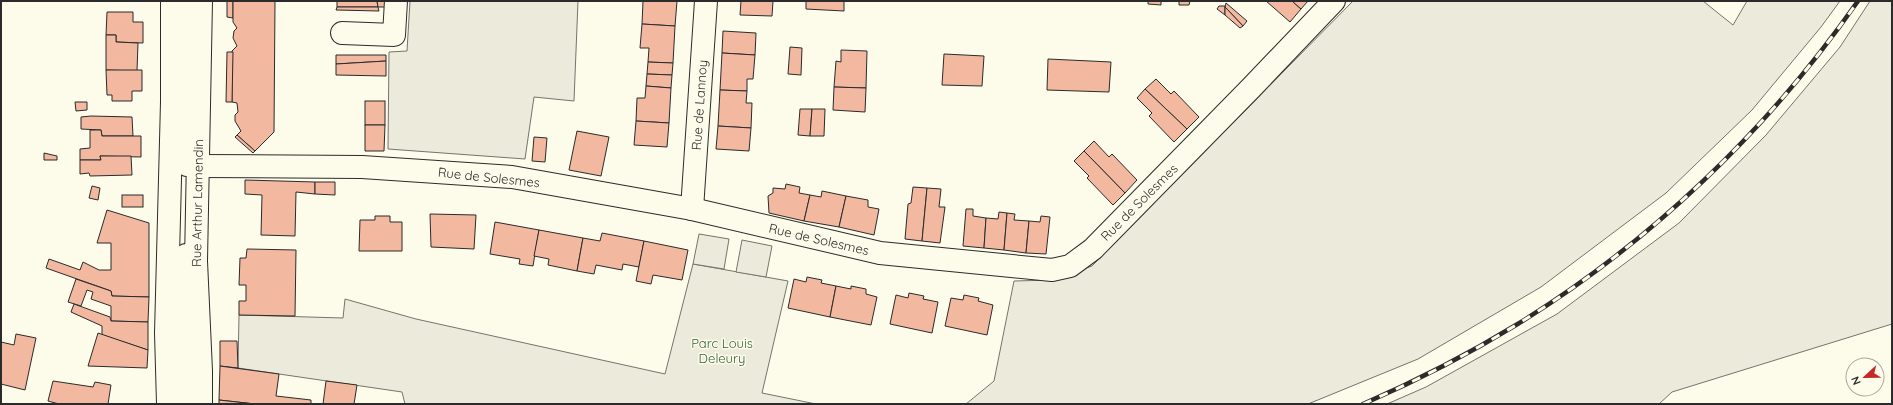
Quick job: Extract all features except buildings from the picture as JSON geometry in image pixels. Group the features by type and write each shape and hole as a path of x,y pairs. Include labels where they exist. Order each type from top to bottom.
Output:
{"street":[{"name":"Rue Arthur Lamendin","path":"168,404 166,333 172,102 172,1"},
{"path":"189,1 188,99 198,123"},
{"name":"Rue Arthur Lamendin","path":"201,1 196,261 201,404"},
{"path":"342,33 394,35 396,1"},
{"name":"Rue de Lannoy","path":"692,209 706,1"},
{"name":"Rue de Solesmes","path":"197,166 362,167 512,177 692,209 880,253 1052,270 1070,266 1093,249 1252,88 1334,1"},
{"path":"172,102 188,136 184,404"}],"green space":[{"path":"1353,1 1703,1 1733,25 1747,1 1840,1 1821,27 1752,110 1666,193 1541,287 1418,359 1308,404 966,404 994,381 1014,281 1053,280 1092,266"},
{"path":"1870,1 1892,1 1892,324 1672,392 1659,404 1387,404 1426,387 1557,314 1679,223 1766,135 1840,47"},
{"name":"Parc Louis Deleury","path":"693,264 788,281 762,393 816,404 405,404 402,392 238,368 239,315 343,318 345,299 416,319 665,374"}],"shaded area":[{"path":"410,1 578,1 574,101 534,97 525,159 388,149 389,52 407,51"},
{"path":"699,234 729,239 724,269 693,264"},
{"path":"742,240 772,246 766,277 736,272"}],"railway":[{"path":"1363,404 1479,347 1565,293 1613,258 1704,181 1746,139 1823,49 1858,1"}]}
